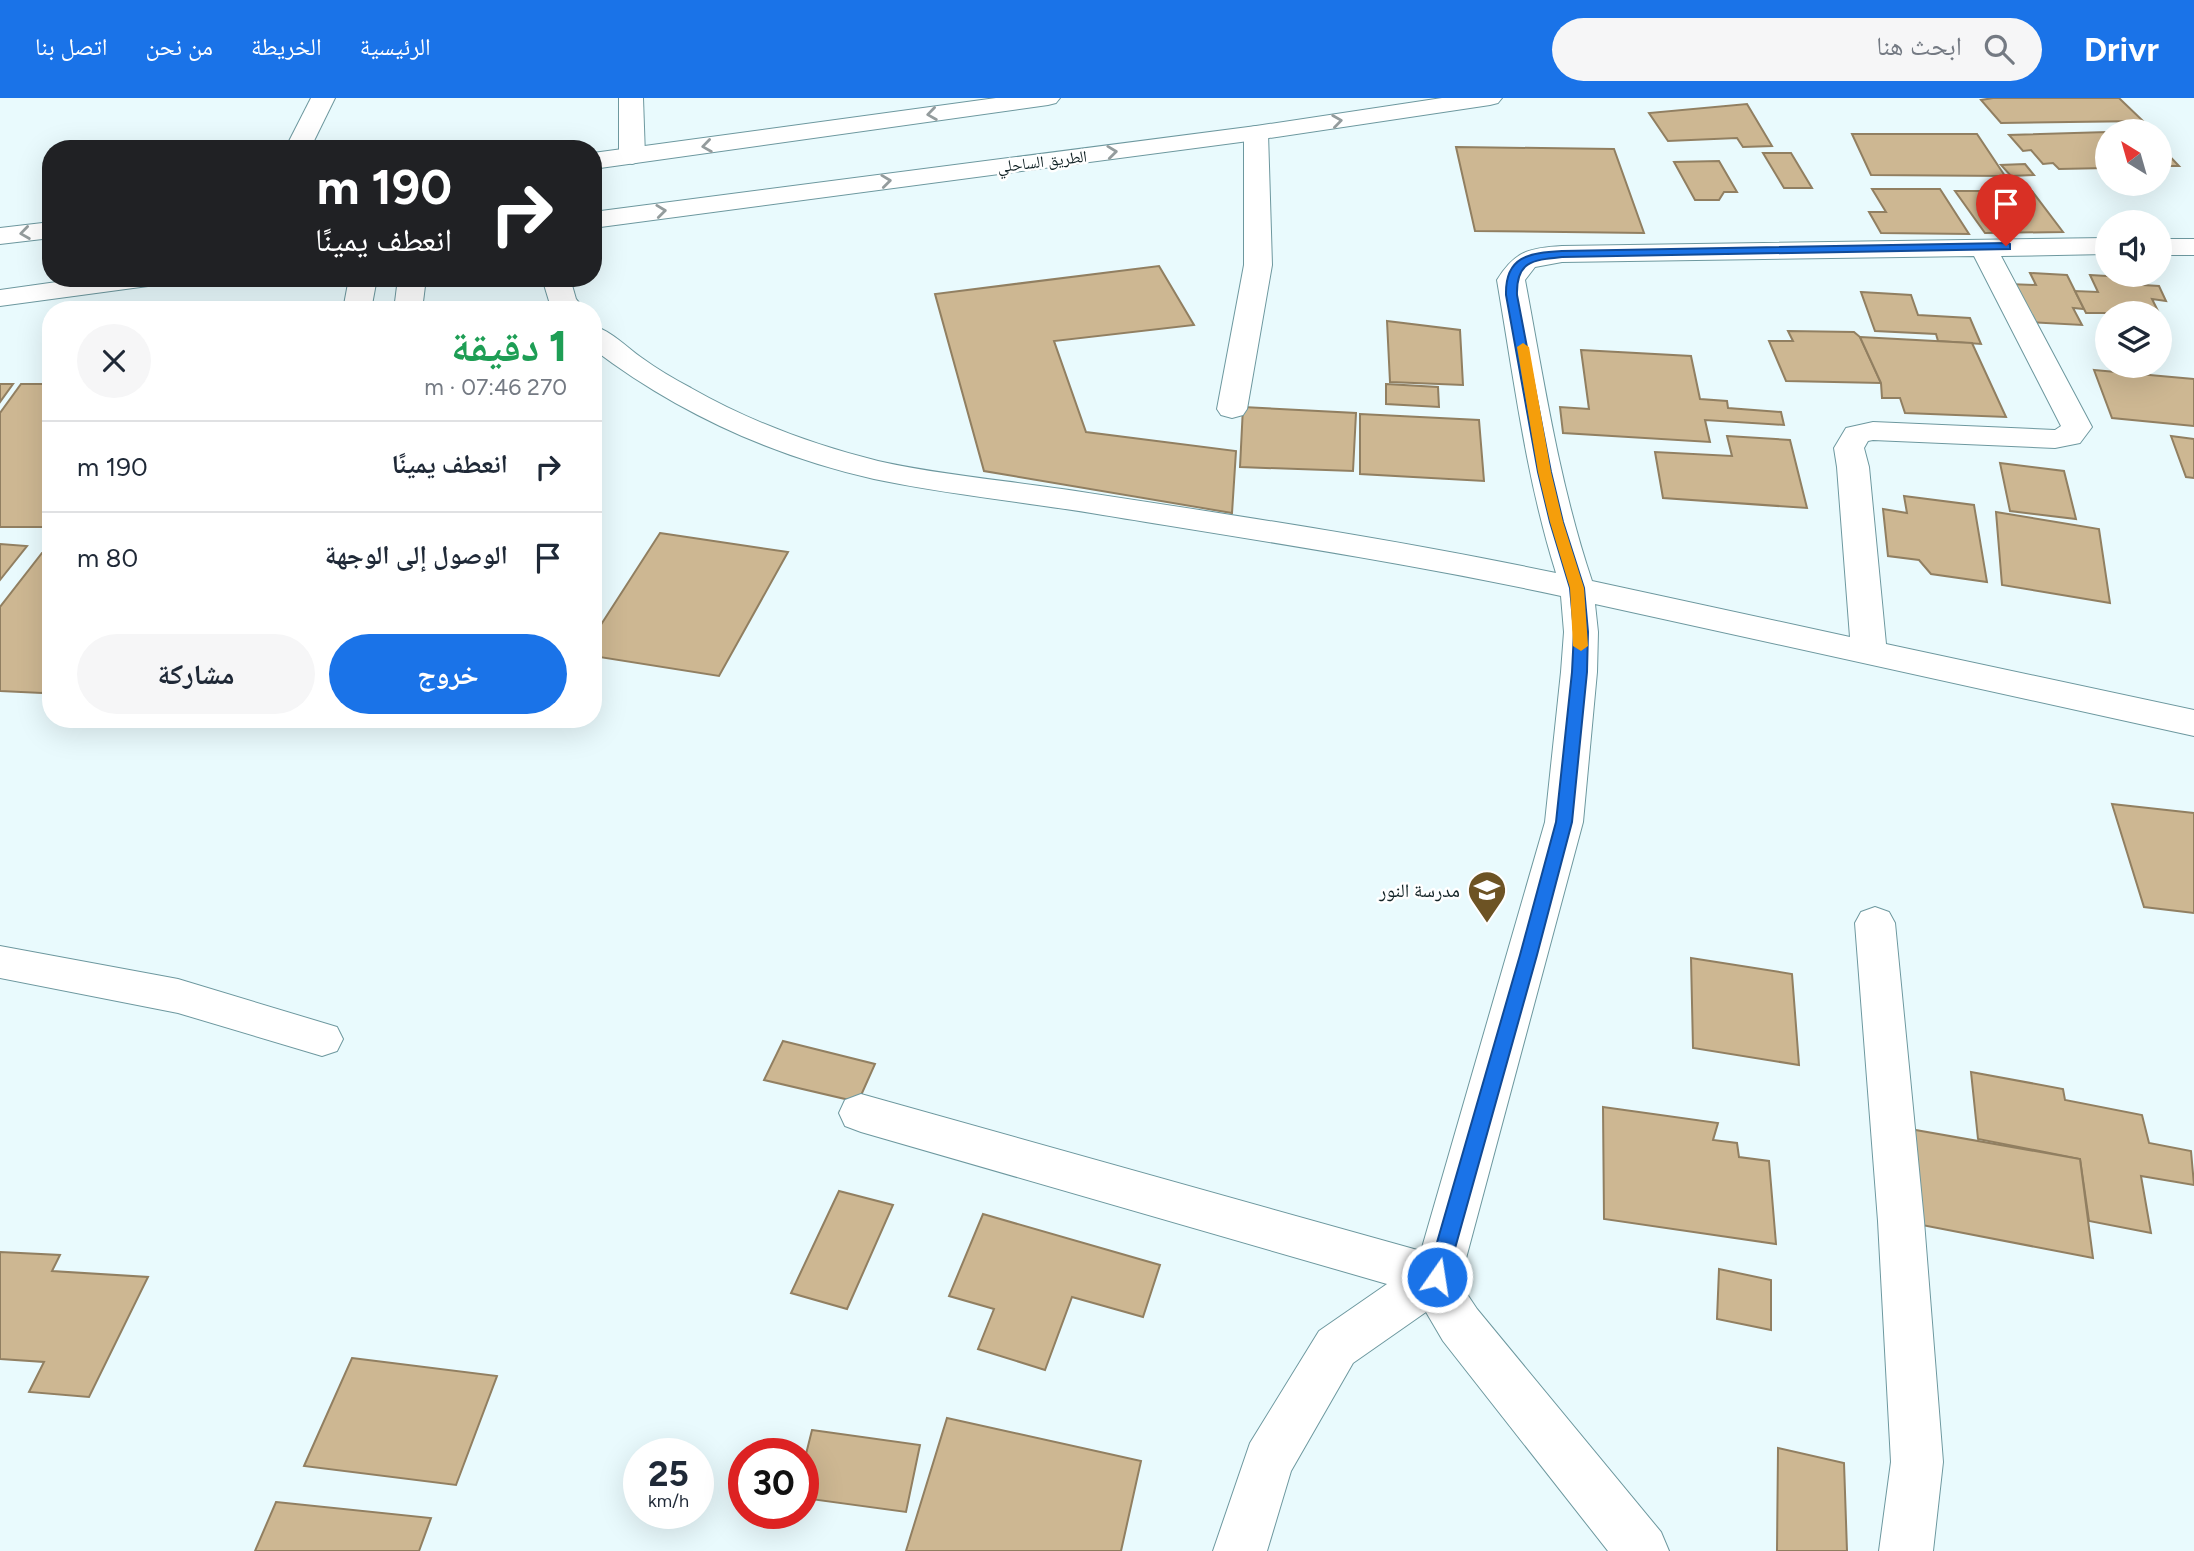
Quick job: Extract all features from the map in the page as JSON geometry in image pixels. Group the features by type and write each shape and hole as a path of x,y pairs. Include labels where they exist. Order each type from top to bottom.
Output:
{"main road":[{"path":"302,140 323,98"},
{"path":"631,98 632,156"},
{"path":"602,160 1048,98"},
{"name":"الطريق الساحلي","path":"602,219 1256,133 1490,98"},
{"path":"1232,409 1258,265 1256,133"},
{"path":"0,236 42,231"},
{"path":"1642,1551 1460,1325 1447,1306 1437,1277 1564,822 1579,672 1581,632 1577,588 1556,522 1545,472 1511,295 1511,280 1519,265 1533,256 1562,254 2095,246"},
{"path":"1869,652 1849,447 1857,434 1873,431 2055,439 2069,436 2077,426 1983,247"},
{"path":"2172,247 2194,247"},
{"path":"0,298 81,287"},
{"path":"602,342 678,394 734,423 804,449 873,469 946,483 1079,501 1445,560 2194,723"},
{"path":"1875,923 1902,1234 1917,1462 1906,1551"},
{"path":"0,961 178,996 322,1039"},
{"path":"861,1113 1437,1277"},
{"path":"1240,1551 1268,1461 1336,1347 1437,1277"}],"building":[{"path":"2119,98 2141,119 2001,123 1981,100"},
{"path":"1747,104 1772,146 1743,147 1737,138 1668,141 1649,113"},
{"path":"2095,132 2095,168 2059,169 2053,163 2043,164 2031,150 2023,151 2009,135"},
{"path":"1852,134 1977,134 2005,176 1871,175"},
{"path":"1456,147 1614,149 1644,233 1475,231"},
{"path":"1763,153 1791,153 1812,188 1784,188"},
{"path":"1719,161 1737,192 1724,192 1719,200 1695,200 1674,162"},
{"path":"2025,164 2034,175 2011,176 2001,165"},
{"path":"1872,189 1940,189 1969,234 1881,233 1869,212 1886,212"},
{"path":"1955,191 2032,191 2063,232 1985,233"},
{"path":"1159,266 1194,325 1054,341 1086,432 1236,451 1232,513 984,471 935,294"},
{"path":"2030,273 2067,275 2084,309 2073,308 2082,325 2027,322 2009,284 2036,285"},
{"path":"2096,287 2159,287 2166,301 2095,301 2095,313 2086,313 2075,291 2098,292"},
{"path":"1861,292 1911,295 1918,315 1970,318 1981,344 1938,341 1936,334 1875,331"},
{"path":"1387,321 1460,330 1463,385 1390,382"},
{"path":"1788,331 1854,332 1860,337 1881,383 1786,381 1769,341 1793,341"},
{"path":"1860,337 1972,343 2006,417 1905,413 1900,398 1882,398 1881,383"},
{"path":"1581,350 1691,356 1700,399 1727,401 1728,408 1781,412 1784,425 1705,420 1710,442 1563,433 1560,407 1589,409"},
{"path":"2097,378 2194,379 2194,426 2112,418"},
{"path":"0,384 13,384 0,402"},
{"path":"21,384 42,384 42,527 0,527 0,413"},
{"path":"1386,384 1438,387 1439,407 1386,404"},
{"path":"1243,407 1356,413 1353,471 1240,467"},
{"path":"1360,414 1479,420 1484,481 1360,474"},
{"path":"1727,436 1790,440 1807,508 1663,498 1655,452 1732,456"},
{"path":"2171,436 2194,439 2194,478 2186,477"},
{"path":"2000,463 2064,471 2076,519 2010,511"},
{"path":"1904,496 1974,505 1987,582 1931,574 1919,560 1888,556 1883,509 1907,513"},
{"path":"1996,512 2099,529 2110,603 2002,585"},
{"path":"660,533 788,552 719,676 602,657 602,623"},
{"path":"0,544 27,546 0,580"},
{"path":"42,553 42,693 0,691 0,607"},
{"path":"2112,804 2194,813 2194,913 2144,907"},
{"path":"1691,958 1792,974 1799,1065 1693,1048"},
{"path":"783,1041 875,1064 858,1102 764,1080"},
{"path":"1971,1072 2063,1089 2065,1100 2142,1115 2149,1143 2191,1151 2194,1185 2141,1176 2151,1233 2089,1221 2080,1159 1978,1139"},
{"path":"1603,1107 1718,1123 1713,1140 1737,1143 1739,1157 1769,1161 1776,1244 1604,1219"},
{"path":"1893,1126 2080,1159 2093,1258 1901,1221"},
{"path":"839,1191 893,1205 847,1309 791,1293"},
{"path":"983,1214 1160,1265 1143,1317 1072,1297 1045,1370 978,1349 994,1309 949,1296"},
{"path":"0,1252 60,1255 52,1271 148,1277 89,1397 29,1392 44,1362 0,1359"},
{"path":"1719,1269 1771,1280 1771,1330 1717,1319"},
{"path":"352,1358 497,1376 456,1485 304,1466"},
{"path":"947,1418 1141,1461 1121,1551 906,1551"},
{"path":"812,1430 920,1445 906,1512 819,1500 819,1438 810,1438"},
{"path":"1778,1448 1844,1463 1847,1551 1777,1551"},
{"path":"276,1502 431,1518 419,1551 255,1551"}],"slow traffic":[{"path":"1523,347 1556,522 1577,588 1581,646"}],"place":[{"name":"مدرسة النور","path":"1487,924"}],"route":[{"path":"1437,1277 1564,822 1579,672 1581,632 1577,588 1556,522 1522,339 1511,295 1511,280 1519,265 1533,256 1562,254 2006,246"}]}
